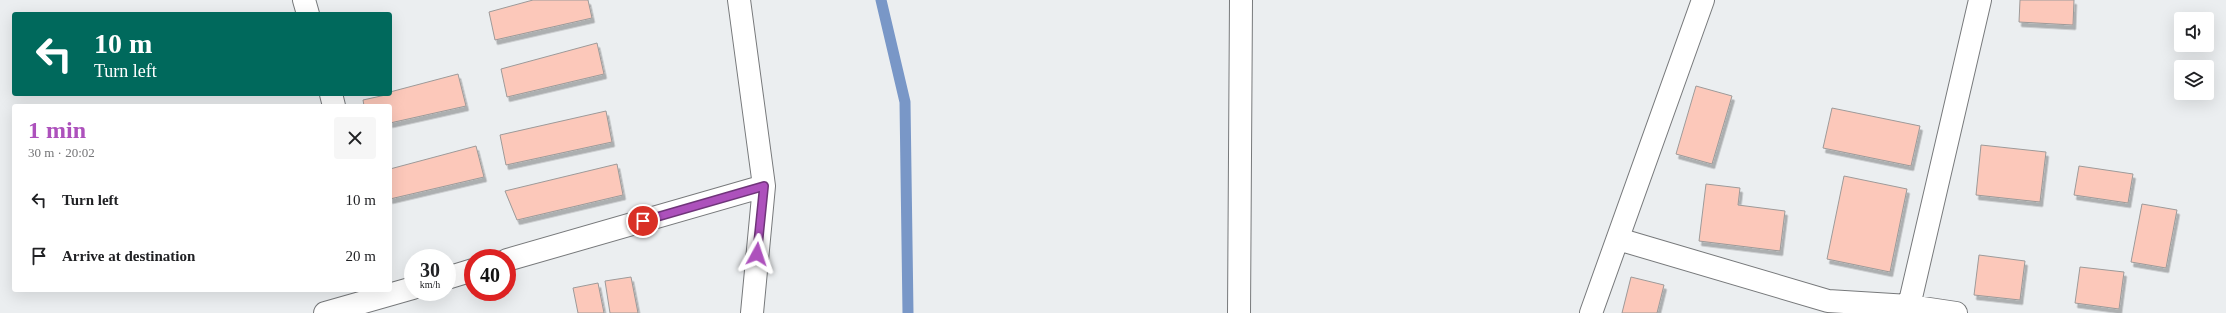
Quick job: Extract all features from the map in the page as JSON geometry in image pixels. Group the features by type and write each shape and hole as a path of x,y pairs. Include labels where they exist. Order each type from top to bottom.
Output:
{"street":[{"path":"304,0 307,12"},
{"path":"739,0 764,186 752,313"},
{"path":"1239,313 1241,0"},
{"path":"1591,313 1703,0"},
{"path":"1909,306 1980,0"},
{"path":"516,257 764,186"},
{"path":"1618,239 1828,300 1909,306 1956,313"},
{"path":"325,313 390,299 404,292"}],"building":[{"path":"533,0 588,0 592,18 495,40 489,12"},
{"path":"2020,0 2074,0 2073,25 2019,22"},
{"path":"597,43 604,74 507,97 501,69"},
{"path":"458,74 466,106 392,123 392,104 364,104 363,100 381,96 392,96 392,91"},
{"path":"1696,86 1732,96 1712,164 1676,154"},
{"path":"1832,108 1920,126 1911,166 1823,148"},
{"path":"606,111 612,142 506,165 500,135"},
{"path":"1981,145 2046,152 2040,202 1976,195"},
{"path":"476,146 484,177 392,199 392,168"},
{"path":"617,164 623,195 517,220 505,191"},
{"path":"2079,166 2133,174 2128,203 2074,195"},
{"path":"1844,176 1907,189 1890,272 1827,259"},
{"path":"1706,184 1740,188 1738,205 1785,211 1780,251 1699,241"},
{"path":"2142,204 2177,210 2166,268 2131,262"},
{"path":"1979,255 2025,261 2020,300 1974,295"},
{"path":"2080,267 2124,272 2119,309 2075,303"},
{"path":"631,277 638,313 610,313 605,281"},
{"path":"1631,277 1664,285 1657,313 1622,313"},
{"path":"598,283 604,313 578,313 573,288"}],"waterway":[{"path":"881,0 905,102 908,313"}],"route":[{"path":"643,221 764,186 757,254"}]}
